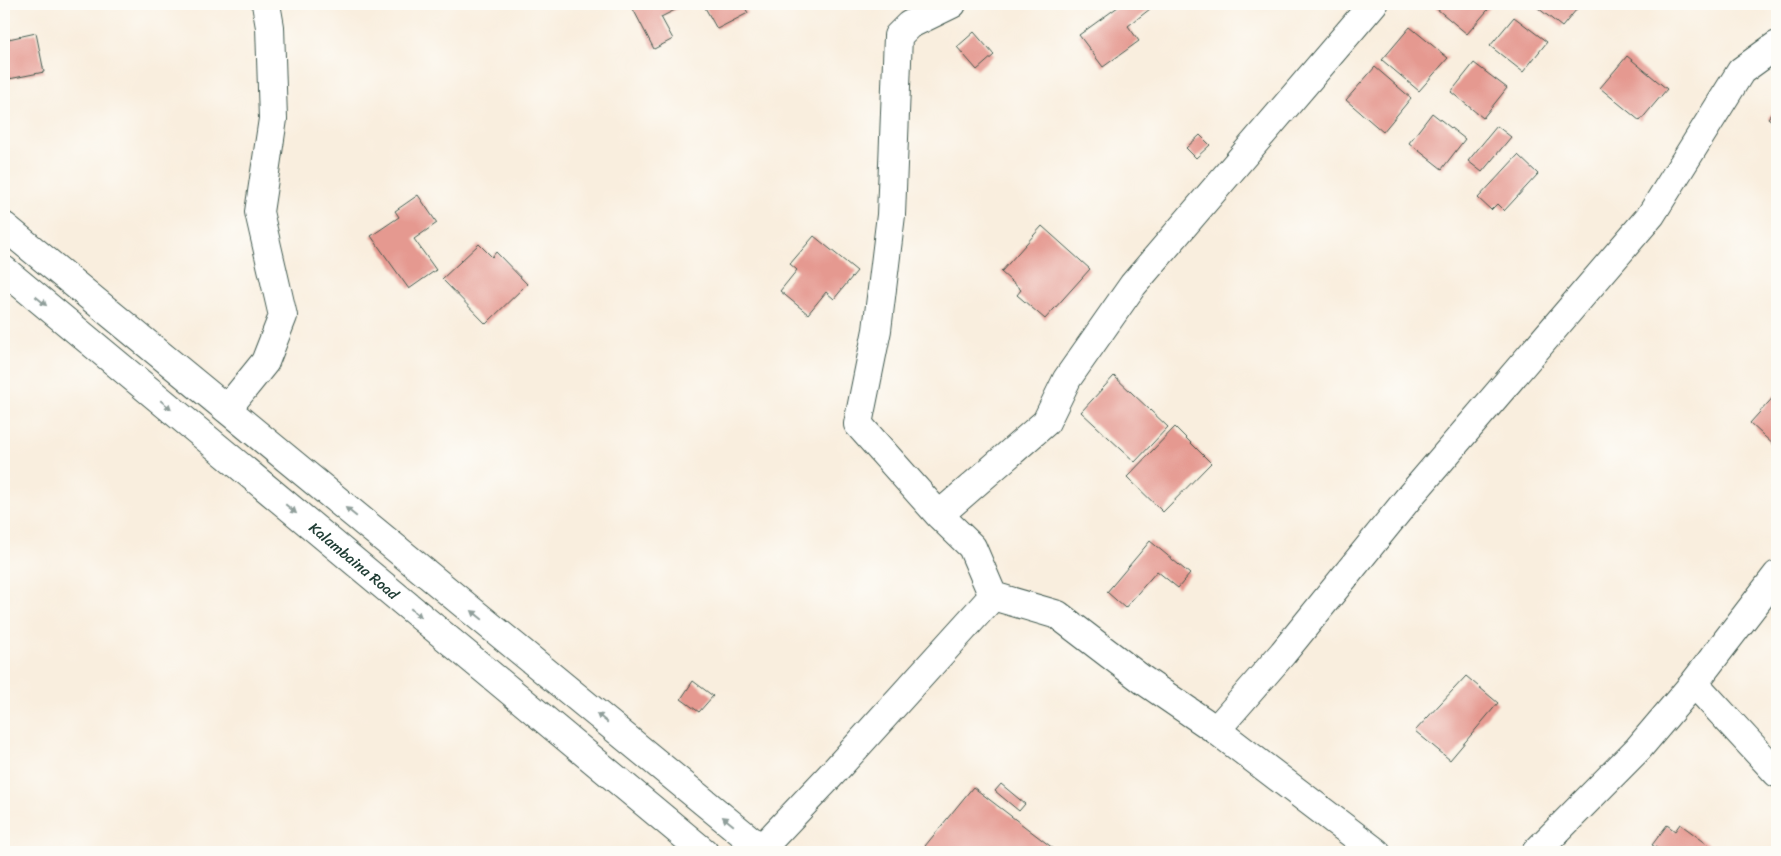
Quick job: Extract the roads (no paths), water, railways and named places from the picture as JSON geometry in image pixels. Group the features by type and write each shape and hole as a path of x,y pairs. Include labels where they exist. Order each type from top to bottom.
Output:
{"street":[{"path":"226,409 265,362 283,316 259,212 274,119 270,27 266,4"},
{"path":"952,4 909,25 898,36 891,215 876,330 858,424 940,515 972,547 993,596"},
{"path":"940,515 1046,422 1066,379 1133,285 1373,4"},
{"path":"1216,730 1651,215 1741,71 1777,45"},
{"path":"4,226 763,850 993,596"},
{"name":"Kalambaina Road","path":"4,270 704,852"},
{"path":"1536,852 1638,749 1694,683 1777,575"},
{"path":"993,596 1058,615 1143,680 1216,730 1376,852"},
{"path":"1694,683 1777,773"}]}
